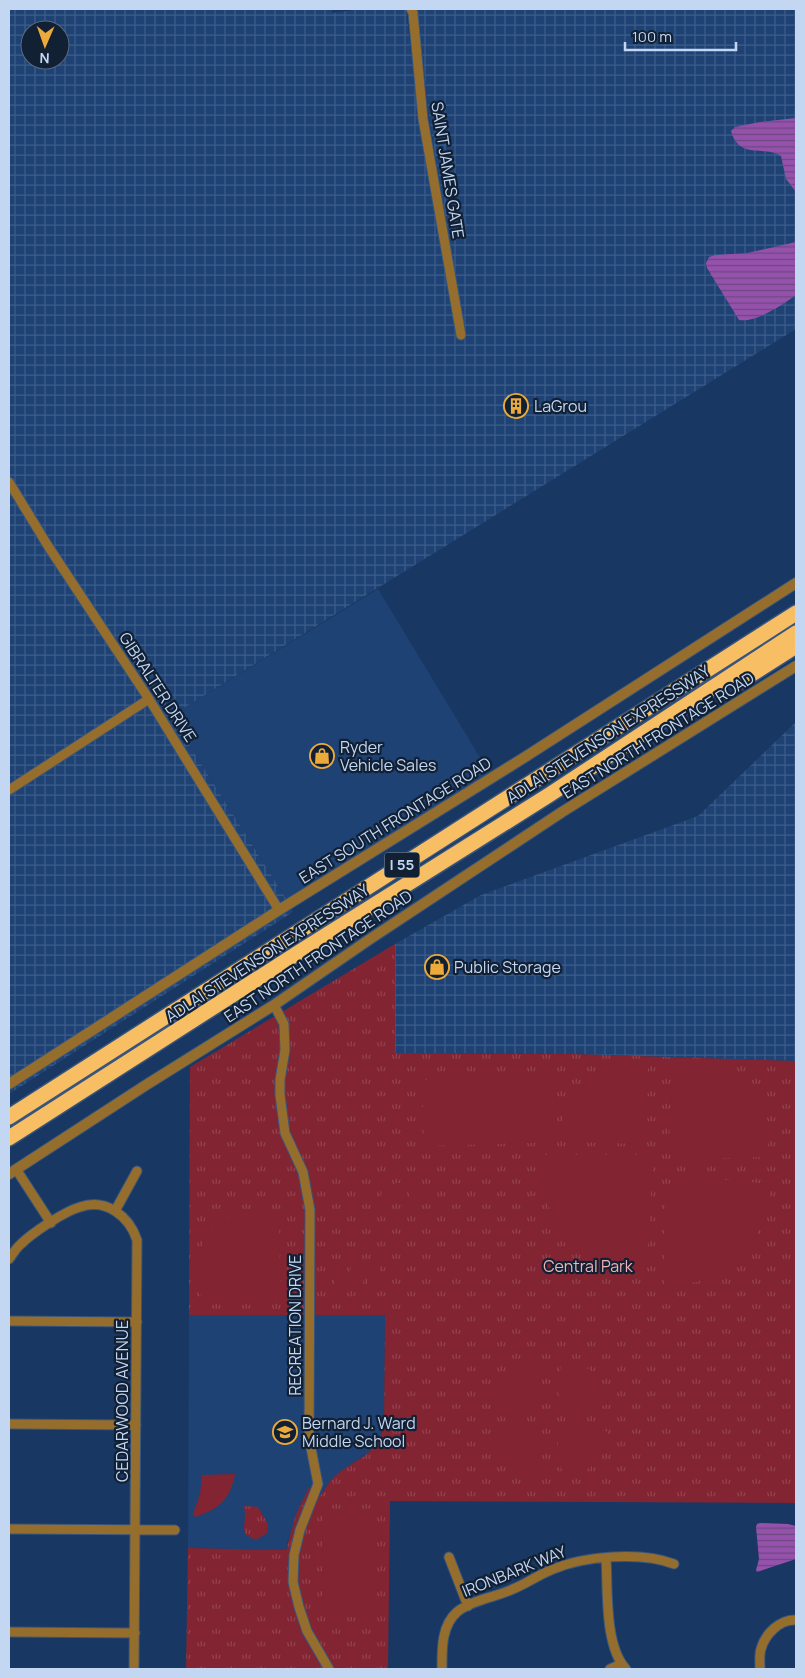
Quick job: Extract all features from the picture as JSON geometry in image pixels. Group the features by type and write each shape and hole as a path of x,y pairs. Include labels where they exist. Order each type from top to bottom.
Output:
{"highway":[{"name":"ADLAI STEVENSON EXPRESSWAY","path":"9,1117 796,613"},
{"name":"ADLAI STEVENSON EXPRESSWAY","path":"9,1138 549,795 796,633"},
{"path":"644,731 739,682 796,646"}],"street":[{"name":"SAINT JAMES GATE","path":"411,9 413,13 423,118 461,336"},
{"name":"GIBRALTER DRIVE","path":"9,482 48,546 149,699 279,910"},
{"name":"EAST SOUTH FRONTAGE ROAD","path":"9,1084 279,910 526,757 796,582"},
{"name":"EAST NORTH FRONTAGE ROAD","path":"12,1172 274,1005 370,938 562,812 796,666"},
{"path":"9,790 149,699"},
{"name":"RECREATION DRIVE","path":"274,1005 284,1024 285,1050 280,1080 280,1096 285,1133 303,1172 310,1210 309,1438 318,1484 300,1530 294,1554 293,1582 307,1631 329,1669"},
{"path":"9,1259 21,1244 51,1223 81,1206 104,1206 115,1210 137,1171"},
{"path":"12,1172 51,1223"},
{"name":"CEDARWOOD AVENUE","path":"115,1210 128,1222 137,1240 134,1669"},
{"path":"9,1321 137,1322"},
{"path":"9,1424 136,1425"},
{"path":"9,1529 174,1530"},
{"path":"449,1557 468,1606"},
{"path":"606,1558 606,1599 613,1641 623,1667 610,1669"},
{"name":"IRONBARK WAY","path":"442,1669 445,1630 456,1612 468,1606 513,1590 550,1570 578,1561 606,1558 652,1558 674,1564"},
{"path":"760,1669 761,1648 773,1629 796,1620"},
{"path":"9,1632 135,1633"}],"shaded area":[{"path":"9,9 330,9 333,13 361,9 406,9 419,118 446,277 455,275 429,118 418,12 416,9 796,9 796,329 171,716 293,912 9,1094"},
{"path":"796,118 796,192 786,179 781,156 740,146 731,131 735,127 760,122"},
{"path":"796,242 796,295 761,316 753,319 739,320 707,268 706,263 709,257 747,253"},
{"path":"378,589 490,774 287,900 171,716"},
{"path":"796,722 796,1061 572,1054 394,1053 395,944 481,895 698,816"},
{"name":"Bernard J. Ward Middle School","path":"189,1315 385,1315 384,1426 380,1439 372,1450 331,1480 320,1496 310,1488 287,1543 286,1550 188,1548"},
{"path":"760,1523 796,1526 796,1559 757,1572 759,1559 756,1527"}],"green space":[{"name":"Central Park","path":"395,944 395,1053 572,1054 796,1061 796,1503 390,1501 388,1669 186,1669 188,1548 286,1550 296,1514 309,1487 320,1496 339,1472 375,1446 384,1426 385,1315 189,1315 190,1067"},
{"path":"648,1061 647,1134 637,1144 560,1141 564,1114 577,1091 597,1072 621,1062"},
{"path":"700,1062 725,1069 747,1084 762,1106 769,1131 767,1157 687,1159 680,1157 673,1151 669,1141 674,1063"},
{"path":"555,1076 556,1142 424,1146 422,1080"},
{"path":"538,1155 641,1155 649,1160 652,1168 647,1267 612,1263 580,1247 556,1222 541,1190"},
{"path":"681,1176 771,1184 766,1217 751,1246 727,1269 697,1282 664,1285 666,1190"},
{"path":"382,1183 393,1183 393,1204 381,1203"},
{"path":"395,1183 407,1183 407,1204 395,1203"},
{"path":"409,1183 420,1183 420,1204 409,1204"},
{"path":"258,1209 279,1212 280,1290 269,1299 202,1299 197,1283 196,1269 201,1249 206,1239 220,1223 229,1217 241,1212"},
{"path":"335,1261 347,1261 347,1287 335,1287"},
{"path":"351,1261 363,1261 363,1287 351,1287"},
{"path":"367,1261 380,1261 379,1287 367,1287"},
{"path":"563,1361 581,1365 594,1374 603,1386 608,1404 589,1410 562,1410 559,1407 558,1378"},
{"path":"535,1362 541,1379 542,1406 537,1411 510,1411 492,1406 497,1388 505,1375 517,1367"},
{"path":"512,1427 539,1427 543,1433 542,1459 537,1476 519,1472 512,1468 506,1464 497,1451 492,1433"},
{"path":"564,1427 590,1427 608,1432 603,1450 595,1463 582,1471 564,1476 558,1459 558,1433"},
{"path":"235,1474 230,1491 222,1502 211,1511 195,1517 193,1514 200,1494 202,1475"},
{"path":"244,1506 258,1507 268,1524 267,1533 256,1540 246,1535 244,1530"},
{"path":"323,1514 374,1514 373,1617 322,1617"}],"place":[{"name":"LaGrou","path":"516,406"},
{"name":"Ryder Vehicle Sales","path":"322,756"},
{"name":"Public Storage","path":"437,967"},
{"name":"Bernard J. Ward Middle School","path":"285,1432"}]}
